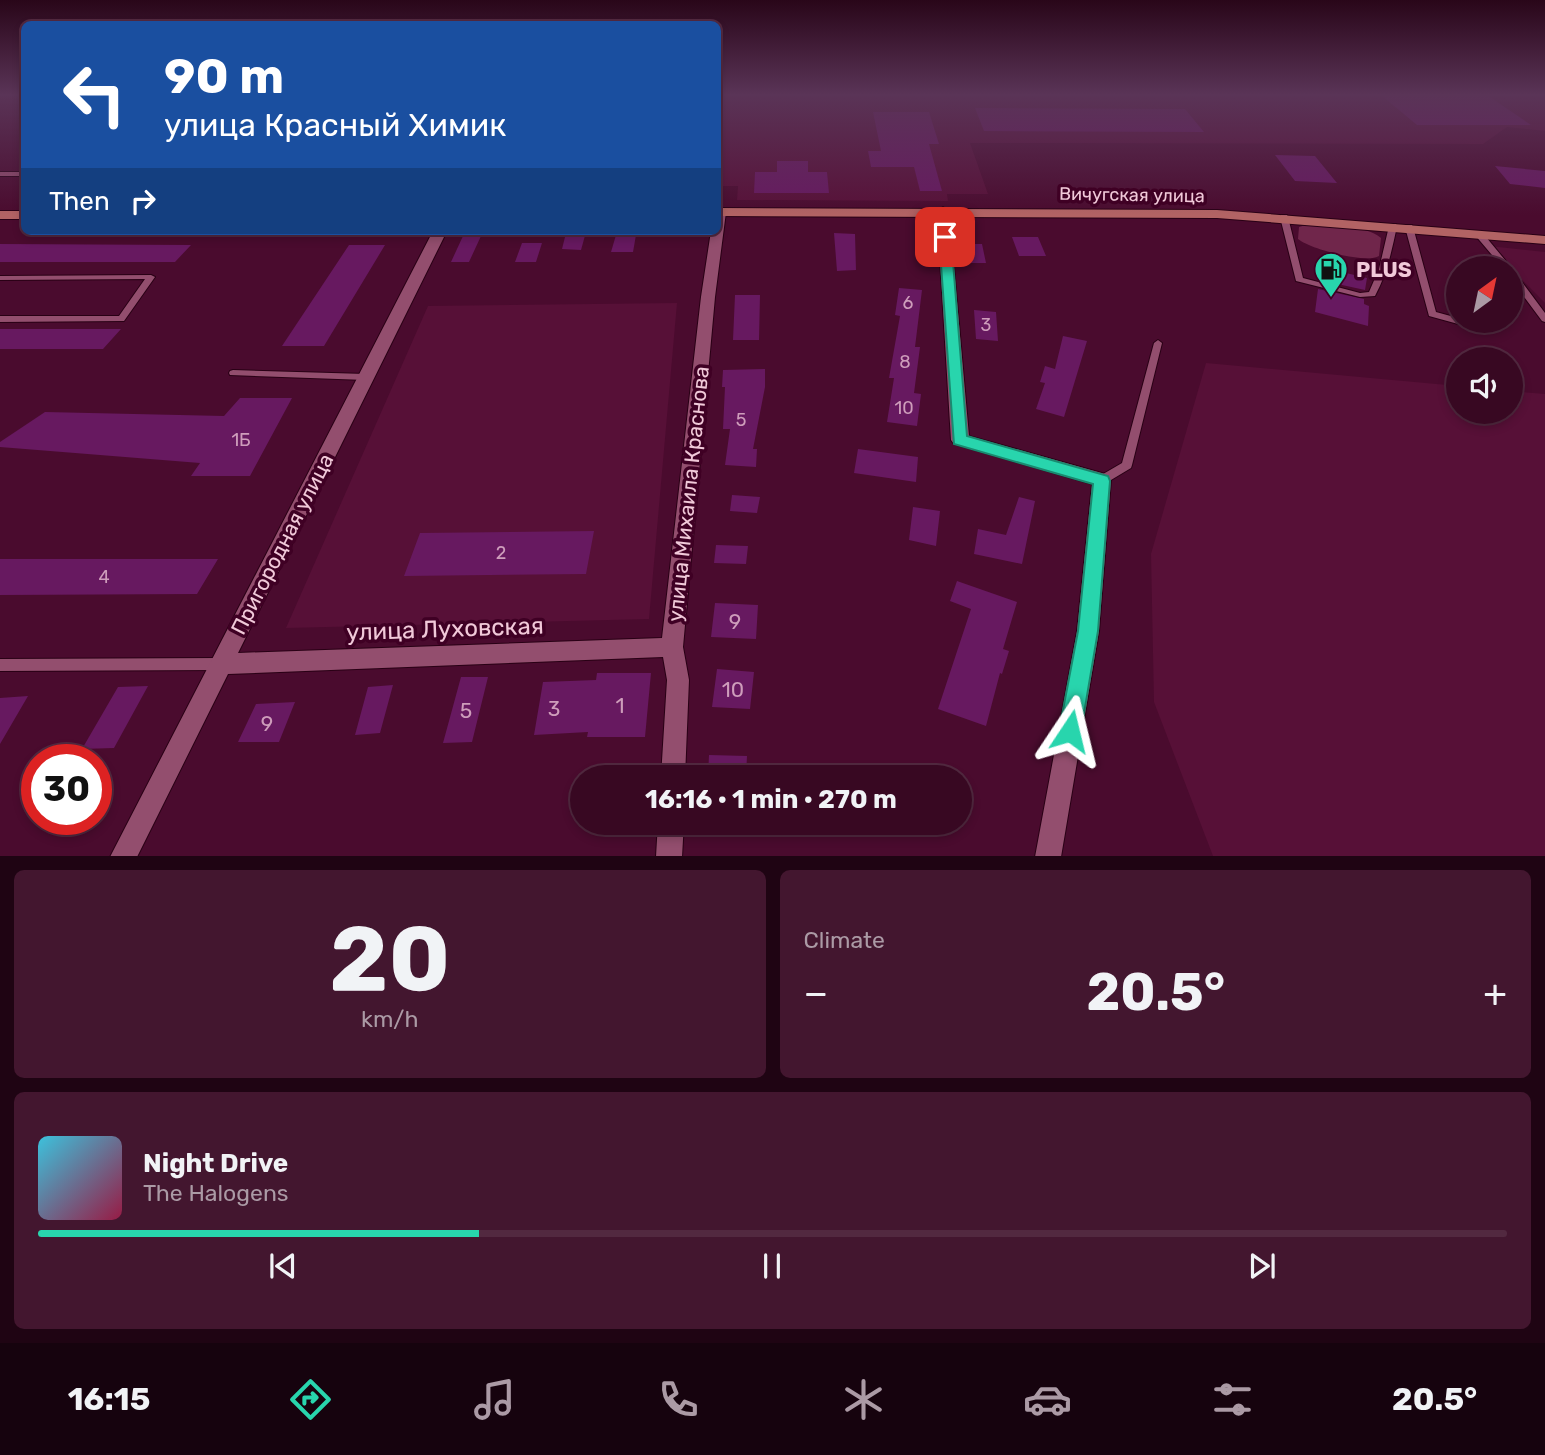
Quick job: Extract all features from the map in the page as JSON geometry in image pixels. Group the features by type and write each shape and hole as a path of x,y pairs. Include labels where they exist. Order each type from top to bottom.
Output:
{"main road":[{"name":"Вичугская улица","path":"721,212 1124,212 1284,217 1545,240"},
{"path":"0,215 21,215"}],"street":[{"path":"943,211 960,440 1102,481 1088,631 1048,856"},
{"name":"Пригородная улица","path":"123,856 438,235"},
{"name":"улица Михаила Краснова","path":"674,765 678,680 671,647 716,235"},
{"name":"улица Луховская","path":"221,664 671,647"},
{"path":"669,856 670,835"}],"lane":[{"path":"0,174 21,174"},
{"path":"1284,217 1299,279 1360,295 1372,294 1380,279 1393,226"},
{"path":"1409,227 1432,314 1446,318"},
{"path":"1478,233 1497,256"},
{"path":"0,278 151,277 121,319 0,319"},
{"path":"1523,289 1545,319"},
{"path":"1102,481 1126,465 1158,343"},
{"path":"233,373 366,377"},
{"path":"1,666 221,664"}],"shaded area":[{"path":"721,135 1496,135 1483,144 970,143 988,194 947,194 948,201 737,200 738,186 721,186"},
{"path":"1309,224 1366,230 1381,238 1379,256 1351,257 1304,243 1298,239 1299,227"},
{"path":"1489,246 1545,252 1545,303 1523,281 1523,256 1499,256"},
{"path":"677,303 649,619 286,628 428,306"},
{"path":"1206,363 1446,385 1446,424 1523,424 1523,392 1545,394 1545,856 1213,856 1154,702 1151,554"}],"building":[{"path":"878,135 936,135 939,144 929,144 942,191 920,191 914,167 871,167 868,151 881,151"},
{"path":"1275,155 1315,156 1337,183 1295,181"},
{"path":"777,161 808,161 808,172 827,172 829,193 754,193 755,172 777,172"},
{"path":"1495,166 1545,171 1545,188 1510,184"},
{"path":"834,233 855,234 856,270 837,271"},
{"path":"566,235 585,235 581,250 562,249"},
{"path":"616,235 636,235 633,252 611,252"},
{"path":"463,236 481,236 469,262 451,262"},
{"path":"1012,237 1038,237 1046,256 1019,256"},
{"path":"522,243 542,243 536,262 515,262"},
{"path":"0,244 191,245 175,262 0,262"},
{"path":"962,244 982,244 986,263 965,263"},
{"path":"349,245 385,245 324,346 282,346"},
{"path":"1321,267 1367,278 1365,290 1319,280"},
{"path":"899,288 922,290 915,347 920,347 914,393 921,394 917,426 887,422 894,378 889,378 900,316 895,315"},
{"path":"1318,289 1364,299 1364,304 1369,306 1368,326 1315,312"},
{"path":"735,295 760,295 759,340 733,340"},
{"path":"974,310 996,312 998,341 976,339"},
{"path":"0,329 121,329 103,349 0,349"},
{"path":"1063,336 1087,341 1064,417 1036,409 1045,383 1040,382 1045,366 1055,369"},
{"path":"765,369 765,387 753,449 757,449 756,467 725,465 730,429 723,429 723,370"},
{"path":"240,398 292,398 250,476 191,476 200,463 0,447 0,442 45,412 224,416"},
{"path":"858,449 918,457 916,482 854,473"},
{"path":"732,495 760,497 757,513 730,511"},
{"path":"1019,497 1035,501 1022,564 974,554 978,529 1006,535"},
{"path":"913,507 940,511 936,546 909,540"},
{"path":"594,531 586,574 404,576 420,533"},
{"path":"716,545 748,546 746,564 714,563"},
{"path":"0,559 218,559 197,594 0,595"},
{"path":"957,581 1017,602 1003,649 1009,651 1002,674 1000,673 986,726 938,709 971,609 950,601"},
{"path":"715,603 758,605 756,639 711,637"},
{"path":"717,669 754,672 750,709 712,707"},
{"path":"597,673 651,673 645,737 587,737 588,732 534,735 543,682 596,680"},
{"path":"461,677 488,677 472,742 443,743"},
{"path":"393,685 380,733 355,735 368,687"},
{"path":"148,686 114,748 112,744 85,744 118,687"},
{"path":"28,696 0,744 0,698"},
{"path":"295,702 279,742 238,742 256,704"},
{"path":"709,755 747,756 747,765 709,765"}],"place":[{"name":"PLUS","path":"1331,299"}],"route":[{"path":"945,237 960,440 1102,481 1088,631 1070,731"}]}
